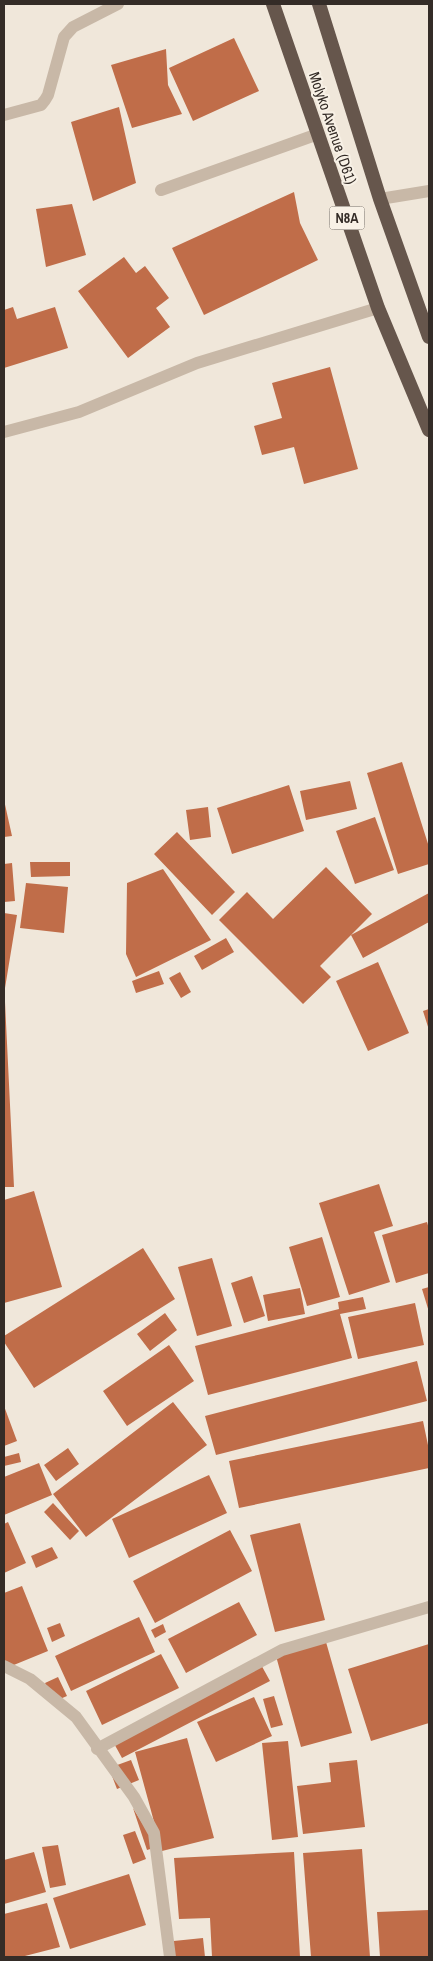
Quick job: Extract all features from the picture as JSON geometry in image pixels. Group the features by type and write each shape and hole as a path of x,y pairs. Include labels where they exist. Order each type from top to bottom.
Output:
{"highway":[{"name":"Molyko Avenue (D61)","path":"273,4 378,308 429,430"},
{"name":"Molyko Avenue (D61)","path":"319,4 380,199 429,337"}],"street":[{"path":"4,116 41,105 48,95 64,37 73,27 118,4"},
{"path":"161,190 318,134"},
{"path":"380,199 429,192"},
{"path":"4,432 79,412 197,363 378,308"},
{"path":"97,1749 282,1650 429,1607"},
{"path":"4,1666 30,1680 76,1717 97,1749 134,1797 154,1833 170,1957"}],"building":[{"path":"234,38 259,91 193,121 169,68"},
{"path":"166,49 168,85 182,114 132,128 111,65"},
{"path":"119,107 136,183 93,201 71,122"},
{"path":"294,192 300,223 318,260 204,315 172,248"},
{"path":"72,204 86,255 46,267 36,209"},
{"path":"124,257 136,273 145,266 169,298 156,308 170,327 128,358 78,291"},
{"path":"13,307 17,319 55,307 68,348 4,368 4,310"},
{"path":"330,367 358,469 304,484 294,447 262,455 254,426 282,418 272,383"},
{"path":"402,762 429,847 429,864 398,874 367,773"},
{"path":"350,781 357,809 306,820 300,791"},
{"path":"289,785 304,831 232,854 217,808"},
{"path":"4,800 12,836 4,837"},
{"path":"208,807 211,837 190,840 186,810"},
{"path":"375,817 394,870 355,884 336,831"},
{"path":"177,832 235,892 212,915 154,854"},
{"path":"30,862 70,862 70,876 31,877"},
{"path":"12,863 15,901 4,902 4,864"},
{"path":"326,867 372,914 320,966 331,977 303,1004 219,920 247,892 273,919"},
{"path":"163,869 211,940 136,977 126,954 127,883"},
{"path":"26,883 68,887 64,933 20,928"},
{"path":"429,893 429,922 363,958 351,935"},
{"path":"4,913 17,915 5,988 4,988"},
{"path":"226,938 234,952 202,970 194,956"},
{"path":"378,962 409,1033 368,1051 336,981"},
{"path":"159,971 164,984 136,993 132,981"},
{"path":"180,972 191,992 181,998 169,978"},
{"path":"5,1002 14,1187 4,1187"},
{"path":"429,1009 429,1030 423,1011"},
{"path":"379,1184 393,1226 374,1232 390,1282 349,1295 319,1203"},
{"path":"34,1191 62,1287 4,1303 4,1200"},
{"path":"427,1222 429,1229 429,1273 396,1283 382,1235"},
{"path":"322,1237 340,1297 307,1306 289,1247"},
{"path":"143,1248 175,1299 34,1388 4,1342 4,1336"},
{"path":"212,1258 232,1326 197,1336 178,1267"},
{"path":"252,1276 265,1316 244,1323 231,1283"},
{"path":"429,1287 429,1312 422,1289"},
{"path":"300,1288 305,1314 268,1321 263,1295"},
{"path":"363,1297 366,1309 340,1314 352,1358 208,1395 195,1346 339,1309 338,1302"},
{"path":"415,1303 424,1345 358,1359 348,1317"},
{"path":"165,1313 177,1330 150,1351 137,1334"},
{"path":"169,1345 194,1381 127,1426 103,1391"},
{"path":"417,1361 427,1401 216,1455 205,1416"},
{"path":"173,1402 207,1445 86,1537 53,1494"},
{"path":"4,1406 17,1441 4,1446"},
{"path":"423,1421 429,1450 429,1468 239,1508 229,1461"},
{"path":"68,1448 79,1464 56,1481 44,1465"},
{"path":"19,1453 21,1462 4,1466 4,1457"},
{"path":"39,1463 52,1495 4,1515 4,1477"},
{"path":"209,1475 227,1513 129,1558 112,1519"},
{"path":"53,1503 79,1531 70,1540 44,1512"},
{"path":"8,1522 26,1563 4,1573 4,1524"},
{"path":"300,1523 325,1620 275,1632 250,1535"},
{"path":"230,1530 252,1571 155,1623 133,1581"},
{"path":"52,1547 58,1558 36,1568 31,1556"},
{"path":"22,1586 48,1651 4,1669 4,1593"},
{"path":"239,1602 257,1635 186,1673 168,1639"},
{"path":"139,1617 155,1652 71,1691 55,1656"},
{"path":"60,1623 65,1636 52,1642 47,1628"},
{"path":"163,1624 166,1632 155,1638 151,1630"},
{"path":"326,1642 352,1733 301,1747 276,1656"},
{"path":"429,1644 429,1723 371,1741 348,1669"},
{"path":"161,1654 179,1688 102,1725 86,1691"},
{"path":"259,1661 270,1681 122,1758 111,1738"},
{"path":"58,1677 67,1696 53,1702 45,1683"},
{"path":"274,1696 283,1725 271,1728 263,1699"},
{"path":"254,1697 272,1736 216,1762 197,1722"},
{"path":"187,1738 214,1838 162,1851 135,1752"},
{"path":"288,1741 298,1837 272,1840 262,1743"},
{"path":"131,1760 139,1780 117,1789 109,1768"},
{"path":"357,1760 365,1827 303,1834 297,1786 331,1782 329,1763"},
{"path":"133,1808 157,1847 147,1850"},
{"path":"135,1831 146,1859 133,1864 123,1835"},
{"path":"58,1845 66,1885 50,1888 42,1847"},
{"path":"362,1849 370,1957 311,1957 303,1853"},
{"path":"34,1852 46,1892 4,1904 4,1860"},
{"path":"294,1852 300,1957 212,1957 210,1918 179,1919 174,1858"},
{"path":"129,1874 146,1925 70,1949 53,1898"},
{"path":"47,1903 60,1947 21,1957 4,1957 4,1914"},
{"path":"429,1910 429,1957 380,1957 377,1912"},
{"path":"203,1938 205,1957 165,1957 164,1942"}]}
